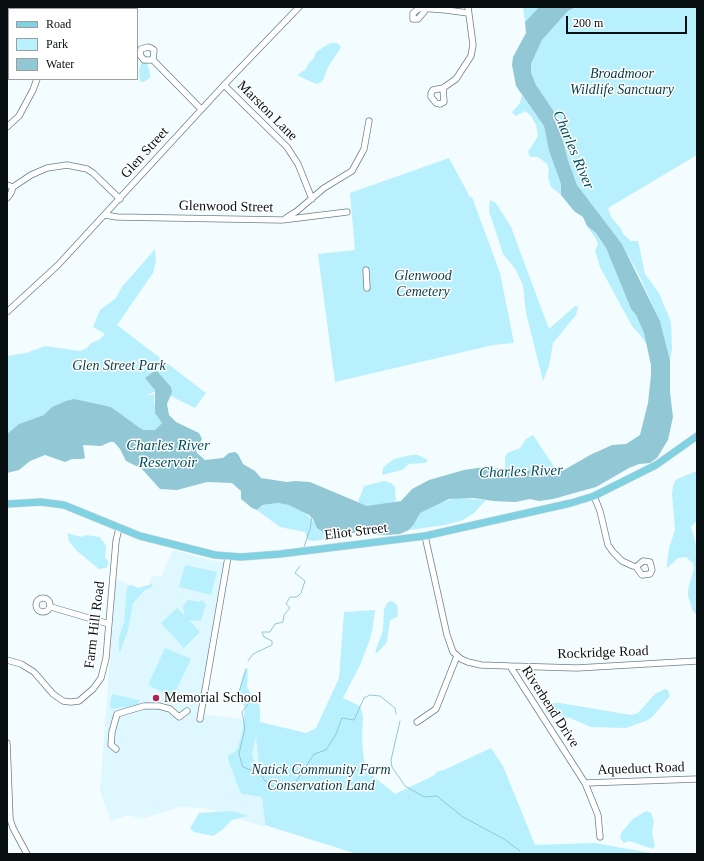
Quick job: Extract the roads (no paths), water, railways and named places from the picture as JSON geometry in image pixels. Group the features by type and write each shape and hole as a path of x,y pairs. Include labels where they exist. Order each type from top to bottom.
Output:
{"main road":[{"name":"Eliot Street","path":"7,504 34,502 58,504 77,510 119,528 168,544 228,557 283,554 425,536 594,496 656,465 697,436"}],"street":[{"name":"Glen Street","path":"7,312 36,287 120,200 201,109 299,7"},
{"path":"424,9 468,10 472,34 471,56 456,79 443,88"},
{"path":"153,60 201,109"},
{"path":"7,128 19,116 37,80"},
{"name":"Marston Lane","path":"224,85 287,147 298,164 312,198"},
{"path":"282,220 297,211 324,188 352,171 364,149 369,121"},
{"path":"7,198 11,193 10,186 47,168 67,165 87,169 120,200"},
{"name":"Glenwood Street","path":"105,215 117,217 282,220 347,212"},
{"path":"366,270 367,288"},
{"path":"594,496 600,511 608,545 622,561 636,567"},
{"name":"Farm Hill Road","path":"7,660 21,664 34,672 60,699 71,702 79,701 93,689 103,673 106,658 116,541 119,528"},
{"path":"417,722 436,709 457,656 450,645 447,635 425,536"},
{"path":"200,719 228,557"},
{"path":"50,607 109,624"},
{"name":"Riverbend Drive","path":"457,656 468,662 481,665 510,666 585,783 598,815 600,837"},
{"name":"Rockridge Road","path":"510,666 577,668 697,661"},
{"path":"116,749 111,745 112,732 117,714 144,706 159,706 170,709 179,717 187,711"},
{"path":"7,743 10,819 13,828 27,854"},
{"name":"Aqueduct Road","path":"585,783 697,778"}],"water":[{"name":"Charles River Reservoir","path":"539,7 576,7 568,11 542,40 531,64 531,72 536,85 553,110 558,122 568,160 577,185 622,244 660,321 670,360 670,392 673,417 668,440 657,458 650,463 639,464 629,468 596,487 553,499 539,501 530,499 515,502 474,498 449,499 420,513 409,530 400,534 387,535 335,532 330,535 326,534 317,528 313,519 309,515 289,505 278,503 262,505 257,510 252,508 241,499 241,491 232,483 207,482 177,490 160,489 142,469 126,461 120,449 114,442 101,446 83,445 85,458 82,459 72,459 65,462 45,455 30,461 19,470 7,473 7,434 19,424 44,415 52,407 66,401 74,399 111,407 140,428 144,430 155,430 162,423 155,413 155,390 145,378 156,370 171,387 172,392 167,404 169,415 176,422 199,433 202,439 196,450 197,453 205,460 223,458 229,453 235,452 238,454 243,464 255,471 261,478 287,482 310,482 367,506 401,501 412,489 429,480 464,470 484,467 523,471 547,469 564,470 590,455 612,445 626,444 640,435 648,403 651,375 651,365 644,333 636,315 631,309 606,248 596,233 587,226 583,217 574,211 561,195 561,184 549,151 544,126 516,86 512,65 513,57 526,33 525,22"}],"waterway":[{"path":"304,547 312,517"},
{"path":"248,661 253,654 272,645 272,641 264,637 262,632 270,632 275,624 283,622 284,615 290,608 286,604 290,597 297,597 301,593 305,581 295,573 300,566"},
{"path":"246,669 239,692 240,697 245,700 249,698 252,699 242,712 245,728 239,754 243,767 261,774 265,781 275,788 283,789 295,783 314,754 326,750 336,734 342,718 354,720 364,698 370,695 380,696 395,708 396,714"},
{"path":"400,721 391,760 392,767 405,786 424,797 437,796 463,817 504,839 520,851"}],"place":[{"name":"Memorial School","path":"156,698"}],"park label":[{"name":"Broadmoor Wildlife Sanctuary","path":"622,82"},
{"name":"Glenwood Cemetery","path":"423,284"},
{"name":"Glen Street Park","path":"119,366"},
{"name":"Natick Community Farm Conservation Land","path":"321,778"}],"water label":[{"name":"Charles River","path":"573,150"},
{"name":"Charles River","path":"521,472"}]}
